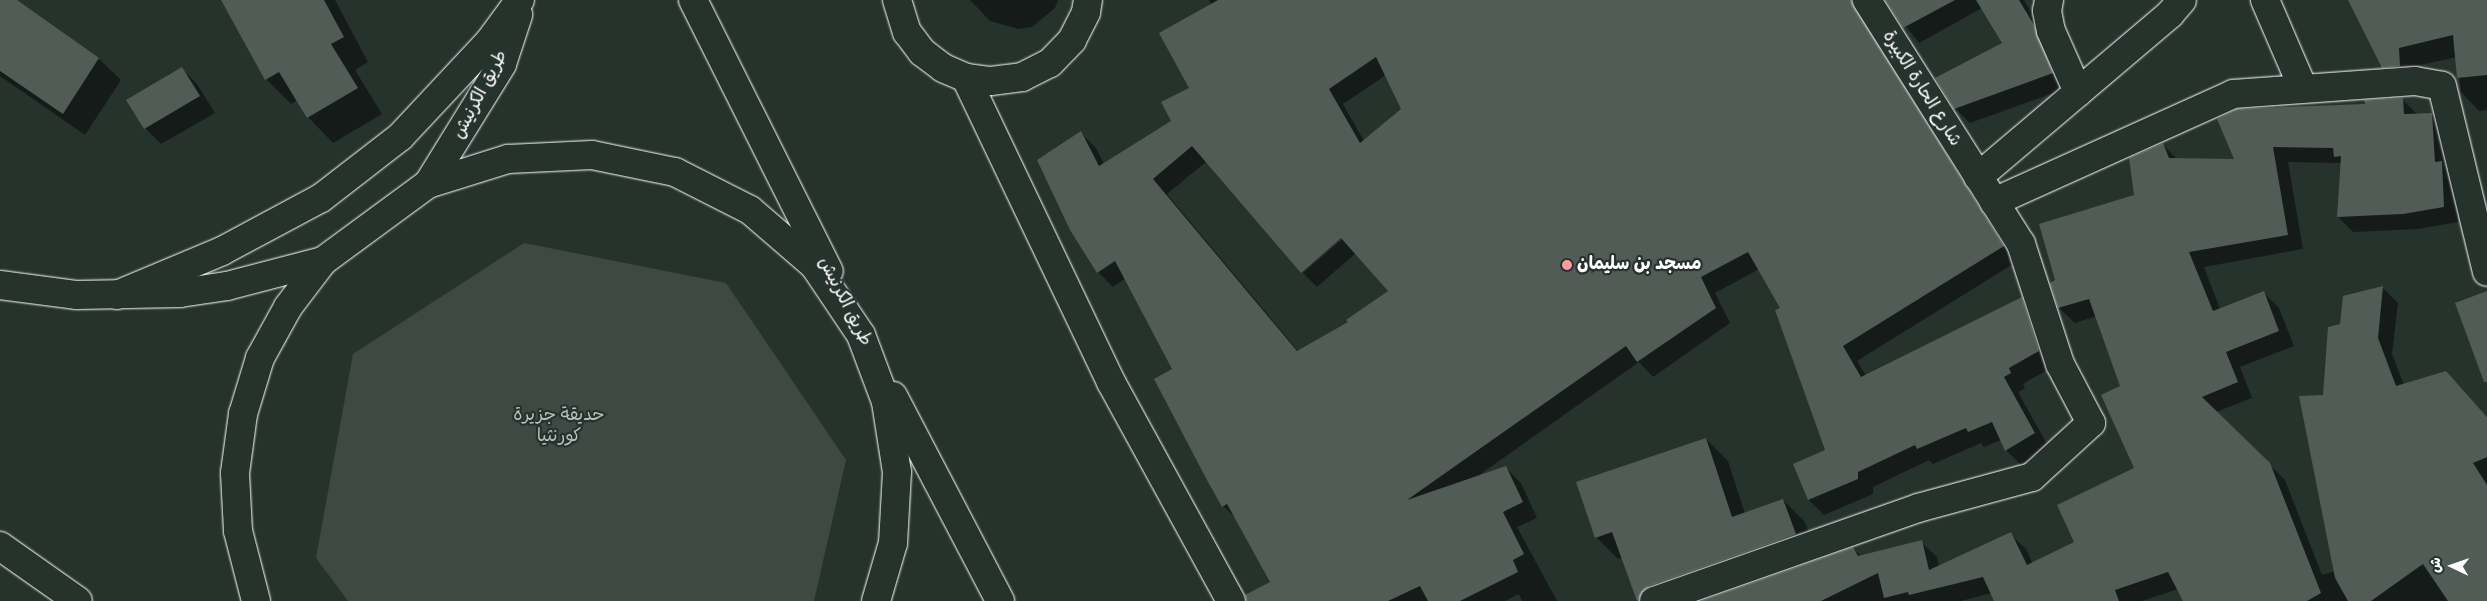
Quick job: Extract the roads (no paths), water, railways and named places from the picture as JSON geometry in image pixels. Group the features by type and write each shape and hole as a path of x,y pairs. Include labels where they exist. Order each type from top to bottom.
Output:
{"main road":[{"name":"طريق الكرنيش","path":"428,184 502,64 521,0"},
{"path":"117,295 222,251 321,198 400,137 489,42 521,0"},
{"name":"طريق الكرنيش","path":"693,0 861,335 1000,601"},
{"path":"897,0 907,32 922,52 943,68 966,78 991,81 1022,76 1050,62 1072,40 1086,12 1088,0"},
{"name":"شارع الحارة الكبيرة","path":"1654,601 1918,508 2032,477 2091,423 2060,364 2020,244 1867,0"},
{"path":"2049,0 2047,11 2051,31 2078,92"},
{"path":"1978,177 2170,14 2182,0"},
{"path":"2265,0 2302,86"},
{"path":"966,78 1111,382 1231,601"},
{"path":"1994,202 2233,94 2302,86 2415,81 2442,86 2487,272"},
{"path":"256,601 238,531 235,473 243,414 260,358 288,307 323,261 428,184 508,159 592,155 675,172 750,210 814,265 861,335 886,402 897,472 893,543 876,601"},
{"path":"0,284 77,295 180,292 227,286 323,261"},
{"path":"0,546 78,601"}],"place":[{"name":"مسجد بن سليمان","path":"1567,265"}],"park label":[{"name":"حديقة جزيرة كورنثيا","path":"559,427"}]}
